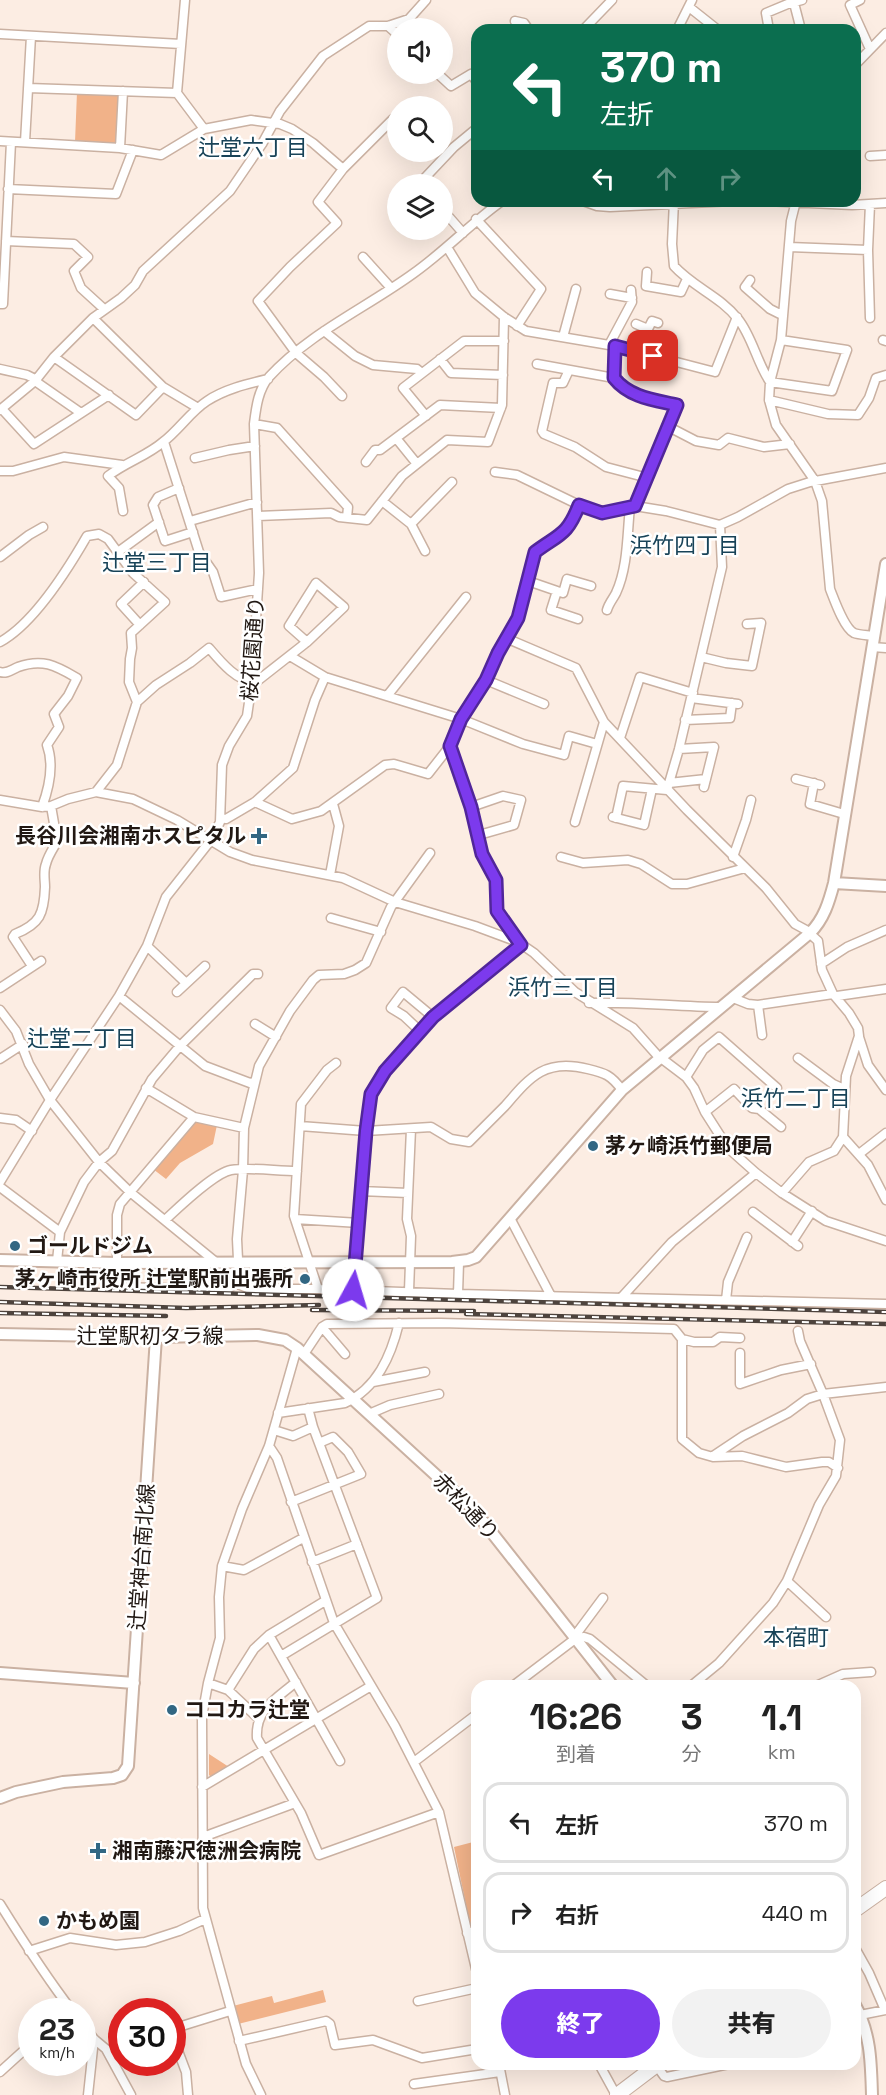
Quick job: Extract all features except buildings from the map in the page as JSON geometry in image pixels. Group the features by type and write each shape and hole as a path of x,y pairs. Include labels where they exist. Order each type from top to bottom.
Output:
{"highway":[{"path":"861,1906 886,1888"},
{"path":"616,2095 650,2070"}],"street":[{"path":"185,0 177,93 204,129"},
{"path":"410,18 426,0"},
{"path":"590,24 612,0"},
{"path":"859,24 850,5 860,0"},
{"path":"768,24 766,13 798,2 800,24"},
{"path":"680,24 691,4 712,24"},
{"path":"515,21 525,24"},
{"path":"109,395 34,444 1,409 36,380 54,357 93,318 121,298 135,285 143,272 230,191 293,92 323,56 369,26 387,26"},
{"path":"861,29 870,49"},
{"path":"861,59 886,33"},
{"path":"0,34 181,44"},
{"path":"25,142 31,36"},
{"path":"449,84 451,86 471,74"},
{"path":"28,88 177,93"},
{"path":"120,148 123,91"},
{"path":"0,141 120,148 161,154 204,129 251,120 292,129 313,142 343,169"},
{"path":"342,396 296,353 258,301 337,223 318,202 343,169 387,125"},
{"path":"428,174 471,133"},
{"path":"0,304 3,304 11,142"},
{"path":"8,189 116,194 133,150"},
{"path":"870,156 886,155"},
{"path":"861,204 886,203"},
{"path":"870,204 868,250 870,318"},
{"name":"桜花園通り","path":"0,1182 50,1100 119,996 147,946 166,897 211,840 221,818 223,758 247,716 252,682 258,589 254,424 257,401 268,379 324,331 422,268 476,219 493,207"},
{"path":"674,207 672,261 674,266 687,279 737,317 770,382"},
{"path":"795,207 791,222 781,340 770,382 770,400 776,425 815,481 824,510 829,583 832,595 850,630 886,648"},
{"path":"476,219 541,289 518,326"},
{"path":"453,222 463,233"},
{"path":"6,241 74,244 88,257 74,271 81,288 104,309"},
{"path":"447,247 475,293 504,317 526,331 612,345 715,372 737,317"},
{"path":"789,247 868,250"},
{"path":"363,257 392,288"},
{"path":"647,272 646,286 681,292 687,279"},
{"path":"750,280 746,287 770,309 782,315"},
{"path":"563,338 576,289"},
{"path":"610,294 631,294 632,302 612,345 614,378"},
{"path":"258,516 331,513 347,518 367,520 402,476 447,440 488,442 501,408 504,317"},
{"path":"93,318 163,387 198,408"},
{"path":"638,352 652,321 658,323"},
{"path":"636,324 648,329"},
{"path":"324,331 354,355 373,365 417,369 422,373"},
{"path":"426,416 403,388 464,340 504,341"},
{"path":"770,382 832,391 846,356 847,350 781,340"},
{"path":"54,357 136,415 163,387"},
{"path":"440,359 451,373 503,375"},
{"path":"537,364 614,378 637,396 677,405 648,478 632,507 622,572 615,595 607,610"},
{"path":"0,369 27,375 81,413"},
{"path":"569,370 563,383 554,383 542,431 544,434 575,447 606,467 648,478"},
{"path":"770,400 828,414 858,415 869,398 876,378 886,375"},
{"path":"123,511 119,488 108,476 122,465 164,442 206,401 233,388 268,379"},
{"path":"366,462 375,450 380,450 440,405 501,408"},
{"path":"254,424 277,428 348,507 347,518"},
{"path":"669,427 696,441 719,445 728,438 764,447 790,444"},
{"path":"396,438 417,464"},
{"path":"164,442 199,552 213,572 221,597 258,589"},
{"path":"195,458 255,446"},
{"path":"0,471 13,471 64,457 122,465"},
{"path":"495,472 517,475 579,505 602,513 632,507 666,511 720,525 780,492 815,481 886,468"},
{"path":"411,524 453,482"},
{"path":"179,488 158,497 153,505 165,541 193,532"},
{"path":"382,501 411,524 425,551"},
{"path":"190,521 257,502"},
{"path":"255,802 292,819 321,811 385,765 394,764 428,774 450,746 461,719 508,639 518,618 535,552 562,534 572,524 579,505"},
{"path":"118,552 159,522"},
{"path":"668,786 679,749 722,567 720,525"},
{"path":"0,557 43,527"},
{"path":"0,642 13,634 45,598 87,536 99,534 108,539 133,573 165,602 131,633 129,682 137,702"},
{"path":"0,1260 117,1263 459,1262 476,1257 622,1090 810,933 824,913 834,883 873,642 883,606 886,564"},
{"path":"528,582 563,593 567,579 591,586"},
{"path":"140,625 121,604 144,582"},
{"path":"96,792 117,765 137,702 156,685 209,648 235,674 256,682 307,642 344,607 316,583 289,626 307,642"},
{"path":"557,591 551,610 578,619"},
{"path":"387,696 466,597"},
{"path":"701,657 752,666 761,623 747,624"},
{"path":"508,639 576,668 604,722 766,888 795,924 810,933 819,944 821,964 835,995 858,1028 868,1065 886,1090"},
{"path":"290,656 325,677 461,719 523,744 564,754 569,736 597,744"},
{"path":"0,672 6,673 19,667 48,663 77,678 68,696 54,714 59,727 47,745 51,757 46,807 59,838 45,865 45,889 41,913 35,924 15,934 14,937 32,966"},
{"path":"221,818 226,819 255,802 294,768 315,700 325,677"},
{"path":"620,738 640,678 692,696 735,704 730,718 685,720"},
{"path":"486,680 542,701"},
{"path":"575,822 604,722"},
{"path":"450,746 471,807 482,854 497,885 495,904 497,911 520,944"},
{"path":"652,789 644,825 615,817 623,786 652,789 705,783 714,747 679,749"},
{"path":"796,779 817,784 810,804 844,814"},
{"path":"0,801 46,807 96,792 133,799 252,861 330,875 358,884 395,902 475,926 520,944 534,954 567,986 590,1003 633,1028 661,1058 686,1077 728,1148 756,1173 782,1193 832,1224 886,1241"},
{"path":"471,807 503,796 521,800 514,825 478,835"},
{"path":"733,856 751,800"},
{"path":"330,875 339,826 333,804"},
{"path":"430,853 395,902 366,963 344,974 319,975 313,980 290,1011 259,1066 244,1128 237,1262 240,1285 250,1289 886,1304"},
{"path":"561,857 583,863 628,860 641,864 664,881 672,884 687,884 745,868"},
{"path":"834,883 886,886"},
{"path":"331,918 381,932"},
{"path":"821,964 847,947 886,930"},
{"path":"353,1290 371,1094 385,1071 433,1017 520,944"},
{"path":"147,946 185,982"},
{"path":"0,988 40,961"},
{"path":"177,992 185,982 205,966"},
{"path":"57,1261 60,1232 84,1182 99,1162 112,1151 146,1088 179,1047 253,974 258,974"},
{"path":"733,998 758,1005 886,989"},
{"path":"421,1032 404,1016 391,1008 403,992 433,1017"},
{"path":"119,996 179,1047 211,1069 250,1083 255,1082"},
{"path":"590,1003 618,1002 721,1007"},
{"path":"758,1005 762,1035"},
{"path":"0,1010 16,1030 29,1064 50,1100 99,1162 130,1192 217,1263"},
{"path":"255,1024 276,1037"},
{"path":"782,1193 809,1162 834,1151 843,1137 846,1076 859,1036"},
{"path":"686,1077 703,1050 719,1037 777,1088"},
{"path":"0,1059 23,1044"},
{"path":"798,1058 833,1084 844,1089"},
{"path":"318,1289 295,1219 301,1104 327,1070 336,1063"},
{"path":"300,1126 366,1131 431,1127 451,1139 469,1142 528,1079 548,1069 577,1066 610,1075 622,1090"},
{"path":"146,1088 194,1117 244,1128"},
{"path":"705,1112 734,1089 752,1108 762,1106 781,1127"},
{"path":"194,1117 118,1209 117,1283 121,1287 227,1290 238,1280"},
{"path":"0,1118 16,1120 32,1131"},
{"path":"409,1291 411,1236 407,1219 411,1129"},
{"path":"859,1154 886,1133"},
{"path":"843,1137 868,1165 886,1200"},
{"path":"165,1221 186,1201 224,1173 243,1170 297,1171"},
{"path":"621,1298 672,1242 756,1173"},
{"path":"0,1187 60,1232"},
{"path":"361,1191 408,1193"},
{"path":"753,1212 795,1244 812,1210"},
{"path":"510,1218 551,1296"},
{"path":"295,1219 359,1223"},
{"path":"726,1300 728,1282 747,1237"},
{"path":"458,1294 459,1262"},
{"path":"278,1413 345,1403 353,1399 373,1382 393,1350 399,1323"},
{"path":"261,2095 246,2064 205,1919 202,1717 207,1683 220,1638 219,1597 222,1566 245,1500 269,1446 278,1413 301,1351 327,1324 399,1323 674,1329 682,1339 694,1342 713,1342 720,1337 740,1338"},
{"path":"322,1327 345,1354"},
{"path":"698,1680 719,1663 773,1603 787,1581 819,1505 836,1476 840,1440 798,1331"},
{"name":"辻堂駅初タラ線","path":"0,1334 156,1338 258,1335 285,1340 301,1351"},
{"name":"辻堂神台南北線","path":"0,1798 16,1792 63,1782 113,1778 122,1775 129,1766 156,1338"},
{"path":"682,1339 682,1439 699,1453 712,1456 742,1456 786,1467 822,1461 829,1462 838,1468"},
{"name":"赤松通り","path":"301,1351 474,1510 608,1680"},
{"path":"740,1353 740,1384 811,1364"},
{"path":"373,1382 425,1372"},
{"path":"712,1456 743,1436 788,1413 800,1403 823,1394 886,1387"},
{"path":"369,1414 390,1405 439,1394"},
{"path":"281,1656 377,1598 308,1408"},
{"path":"273,1430 293,1436 313,1427"},
{"path":"291,1502 362,1474 348,1452 333,1437 319,1443"},
{"path":"269,1446 277,1458 334,1623 414,1762 439,1812 471,1949"},
{"path":"222,1566 244,1570 303,1538"},
{"path":"312,1562 357,1544"},
{"path":"787,1581 826,1617"},
{"path":"525,1680 575,1638 603,1598"},
{"path":"228,1690 254,1649 269,1635 325,1601"},
{"path":"269,1635 340,1761"},
{"path":"575,1638 590,1639 640,1680"},
{"path":"830,1680 843,1674 871,1672"},
{"path":"0,1673 134,1683"},
{"path":"296,1682 261,1713 256,1728 257,1738 295,1803 320,1855 439,1812"},
{"path":"207,1683 228,1690 259,1719"},
{"path":"202,1786 371,1686"},
{"path":"414,1762 471,1719"},
{"path":"203,1837 295,1803"},
{"path":"0,1904 44,1975 63,1998"},
{"path":"29,1951 70,1938 116,1945 145,1942 179,1931 205,1919"},
{"path":"467,1933 471,1933"},
{"path":"861,1959 886,2010 861,2015"},
{"path":"418,2001 471,1989"},
{"path":"186,2025 230,2011"},
{"path":"239,2041 326,2021 330,2024 335,2044 373,2040 422,2058 471,2050"},
{"path":"861,2023 870,2044 872,2095"},
{"path":"96,2041 106,2049 131,2095"},
{"path":"0,2072 18,2056"},
{"path":"414,2084 489,2070"},
{"path":"500,2070 506,2095"},
{"path":"602,2070 616,2095"},
{"path":"660,2070 667,2077 700,2070"},
{"path":"186,2072 189,2095"},
{"path":"88,2095 90,2076"}],"shaded area":[{"path":"77,92 120,93 118,145 75,142"},
{"path":"195,1120 217,1125 213,1144 180,1163 166,1179 153,1169"},
{"path":"209,1754 229,1767 211,1777 209,1775"},
{"path":"471,1843 471,1929 454,1847"},
{"path":"323,1990 326,2002 238,2024 233,2006 272,1996 274,2003"}],"railway":[{"path":"0,1287 886,1312"},
{"path":"0,1302 186,1308 319,1305"},
{"path":"312,1310 474,1311"},
{"path":"0,1313 166,1316"},
{"path":"466,1314 886,1324"}],"place":[{"name":"長谷川会湘南ホスピタル","path":"259,836"},
{"name":"茅ヶ崎浜竹郵便局","path":"593,1146"},
{"name":"ゴールドジム","path":"15,1246"},
{"name":"茅ヶ崎市役所 辻堂駅前出張所","path":"305,1279"},
{"name":"ココカラ辻堂","path":"172,1710"},
{"name":"湘南藤沢徳洲会病院","path":"98,1851"},
{"name":"かもめ園","path":"44,1921"}],"district":[{"name":"辻堂六丁目","path":"253,147"},
{"name":"浜竹四丁目","path":"685,545"},
{"name":"辻堂三丁目","path":"157,562"},
{"name":"浜竹三丁目","path":"563,987"},
{"name":"辻堂二丁目","path":"82,1038"},
{"name":"浜竹二丁目","path":"796,1098"},
{"name":"本宿町","path":"796,1637"}],"route":[{"path":"353,1290 371,1094 385,1071 433,1017 521,945 497,911 496,880 482,854 471,807 450,746 461,719 486,680 518,618 535,552 562,534 572,524 579,505 602,513 635,506 677,405 637,396 617,382 614,378 615,346 653,356"}]}
